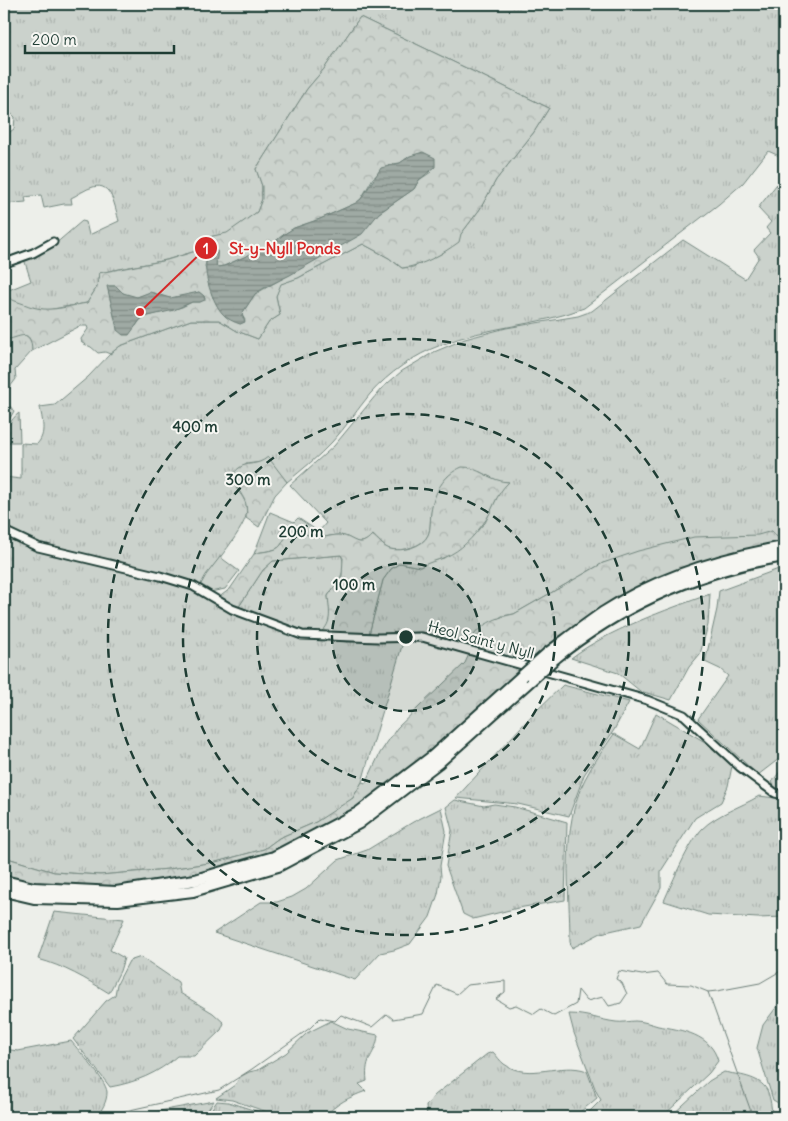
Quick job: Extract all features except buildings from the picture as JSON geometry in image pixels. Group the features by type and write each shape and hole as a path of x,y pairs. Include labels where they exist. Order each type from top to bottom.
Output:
{"highway":[{"path":"4,881 34,888 116,892 196,880 274,857 358,813 433,756 606,611 654,585 686,572 744,554 784,547"},
{"path":"552,656 634,605 671,587 714,572 784,556"},
{"path":"4,892 34,898 118,900 193,891 278,866 359,823 438,763 527,677"}],"street":[{"path":"4,261 8,262 33,253 53,242"},
{"name":"Heol Saint y Nyll","path":"4,531 38,547 160,576 192,586 232,609 302,635 378,638 422,637 647,700 684,715 740,767 775,793 784,795"}],"green space":[{"path":"4,4 765,4 784,13 784,158 768,151 743,183 719,204 584,308 549,319 458,339 431,349 412,359 377,386 332,442 287,482 272,465 262,462 246,464 236,488 246,503 246,517 235,537 200,586 150,570 41,545 4,530 4,477 21,479 21,443 37,444 42,436 43,426 40,407 55,405 120,346 191,320 219,320 237,331 258,339 269,322 280,315 276,296 280,284 298,278 363,244 389,258 402,268 413,267 443,253 461,234 480,209 496,180 534,132 549,108 360,17 324,69 307,89 256,169 262,186 262,199 257,212 227,234 213,236 204,240 196,251 166,260 99,273 97,287 87,303 47,310 33,308 11,300 4,292 31,281 24,259 54,245 82,221 86,222 89,235 119,221 112,197 105,188 99,186 90,188 71,198 72,204 44,208 41,195 25,197 26,202 4,204 4,136 14,129 15,117 4,107"},
{"path":"360,17 549,108 534,132 496,180 480,209 461,234 459,242 425,262 402,268 389,258 363,244 298,278 281,284 276,296 280,315 269,322 258,339 237,331 219,320 191,320 120,346 110,354 105,352 98,353 82,343 81,339 88,329 87,326 80,326 32,351 28,337 19,336 10,339 4,336 4,291 12,300 40,309 55,309 87,303 97,287 99,273 167,260 196,251 204,240 227,233 257,212 262,199 262,186 256,169 307,89 324,69","holes":["410,156 431,172 419,180 414,189 379,213 331,251 255,294 243,312 244,322 240,324 213,298 205,266 207,259 204,255 209,250 217,251 217,267 224,266 271,245 294,228 356,203 361,199 373,178 392,164 400,163","108,286 116,286 123,293 131,297 153,293 166,298 176,298 199,292 205,299 144,317 136,326 116,324"]},
{"path":"784,175 784,535 777,538 772,531 765,534 603,563 514,614 502,616 471,638 470,648 454,641 421,632 369,634 383,580 391,569 400,563 420,567 429,562 444,558 485,523 500,491 509,482 500,482 480,472 449,475 435,498 427,537 420,544 409,548 397,550 387,548 373,535 368,540 359,542 343,536 317,537 298,532 288,535 276,549 254,554 270,512 294,522 298,518 316,530 321,529 326,523 290,485 334,446 381,389 402,371 434,352 465,339 506,328 578,316 592,311 683,240 745,279 759,257 754,250 770,233 766,228 771,222 758,208"},
{"path":"20,334 30,340 32,351 15,370 16,379 4,395 4,336 6,338 15,337"},
{"path":"4,399 14,411 4,429"},
{"path":"19,413 20,442 4,442 8,426"},
{"path":"268,457 287,482 275,495 259,527 246,518 246,504 235,484 234,475 242,466 260,462"},
{"path":"468,467 496,480 509,482 500,493 483,524 471,539 456,551 420,567 400,563 391,569 383,580 369,634 321,632 329,620 328,596 342,576 343,558 341,555 273,561 263,570 238,608 218,598 230,589 254,554 276,549 291,533 300,532 317,537 343,536 359,542 367,540 372,535 385,547 395,550 412,548 422,543 430,530 432,505 440,485 455,470"},
{"path":"772,531 777,537 784,535 784,543 711,559 658,577 641,585 611,602 528,665 470,648 474,635 485,625 514,614 603,563 638,551 694,537 758,535"},
{"path":"4,534 157,578 192,590 220,607 300,637 347,642 404,639 362,782 353,798 332,813 279,838 264,849 216,862 169,869 100,875 54,872 4,857"},
{"path":"341,555 343,572 328,596 329,622 324,630 317,633 295,630 238,608 263,570 273,561"},
{"path":"220,557 239,571 225,589 210,592 200,586"},
{"path":"784,567 784,755 758,775 698,719 728,676 720,669 705,662 717,609 719,591"},
{"path":"710,594 708,625 700,654 689,667 671,700 640,691 618,673 571,658 602,638 656,614"},
{"path":"470,652 525,667 384,796 271,857 195,879 142,886 93,887 40,883 4,876 4,857 54,872 100,875 169,869 216,862 264,849 279,838 316,822 353,798 362,782 366,783 380,753 397,728 465,663"},
{"path":"563,685 629,702 614,730 584,775 569,816 518,804 456,798 533,714"},
{"path":"656,713 705,742 732,766 728,786 721,802 695,818 661,871 661,888 641,924 601,933 572,948 570,942 568,859 569,838 577,798 588,773 614,734 640,749"},
{"path":"784,766 784,790 775,788 772,782"},
{"path":"759,796 784,799 784,917 758,918 708,915 664,901 686,853 702,829 722,815"},
{"path":"455,800 484,806 494,804 515,807 567,822 565,900 518,908 473,919 463,914 446,866 452,830 446,807"},
{"path":"441,808 446,831 440,866 441,876 438,894 430,917 410,944 380,953 355,980 214,933 261,902 277,902 292,897 306,889 338,860 367,850 413,822"},
{"path":"54,912 124,919 110,950 124,958 109,993 66,969 38,959"},
{"path":"141,957 178,982 180,993 213,1013 224,1023 221,1030 194,1056 177,1056 146,1076 110,1087 73,1039 106,1001 115,995 117,984 129,961"},
{"path":"784,997 784,1103 782,1105 773,1100 757,1048 763,1025"},
{"path":"569,1014 618,1022 635,1021 677,1029 702,1039 709,1045 718,1061 709,1073 662,1117 584,1117 601,1100 574,1033"},
{"path":"331,1021 348,1029 378,1035 375,1048 367,1066 367,1081 359,1084 366,1091 343,1101 324,1117 282,1117 232,1100 216,1098 235,1085 240,1077 258,1070 286,1053 307,1033"},
{"path":"71,1041 102,1080 107,1092 104,1105 97,1117 4,1117 4,1049 18,1051"},
{"path":"493,1052 504,1064 514,1069 534,1071 567,1068 587,1071 597,1098 574,1117 427,1117 426,1106 435,1095 487,1054"},
{"path":"724,1072 754,1079 763,1085 769,1096 773,1117 670,1117 709,1081"},
{"path":"214,1101 203,1117 108,1117 130,1113 154,1112"},
{"path":"217,1101 228,1102 275,1117 206,1117"}],"shaded area":[{"path":"423,152 435,158 435,167 419,180 414,189 379,213 362,234 255,294 243,312 242,315 245,322 240,324 229,319 219,309 212,296 207,279 207,259 204,255 209,250 217,251 217,267 224,266 271,245 294,228 356,203 361,199 381,168 400,163 410,156"},
{"path":"107,286 116,286 123,293 137,297 150,292 170,298 199,292 204,296 205,300 192,302 174,310 144,317 129,335 123,335 117,330"}],"waterway":[{"path":"109,1117 112,1114 219,1090 310,1028 320,1018 335,1021 341,1015 372,1027 387,1014 393,1019 423,1014 437,985 457,994 467,985 505,981 505,992 496,999 509,1007 516,1005 534,1014 541,1009 554,1016 576,1004 578,990 587,1001 603,997 609,1006 621,1003 627,994 622,983 616,979 619,971 642,975 658,973 667,984 691,985 708,992 760,983 784,969"},
{"path":"708,992 753,1117"}],"place":[{"name":"St-y-Nyll Ponds","path":"140,312"}]}
